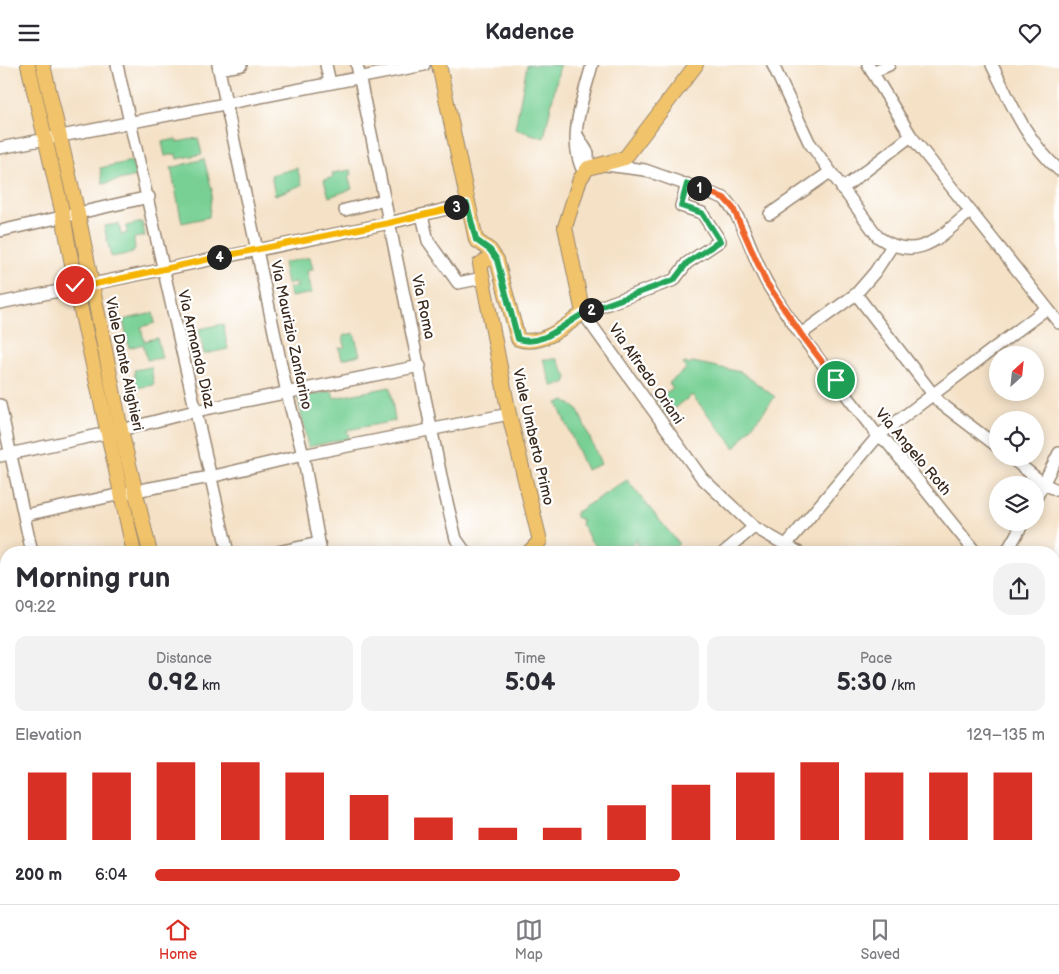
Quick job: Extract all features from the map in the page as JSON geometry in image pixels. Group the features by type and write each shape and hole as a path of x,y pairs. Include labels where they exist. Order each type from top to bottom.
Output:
{"main road":[{"name":"Viale Dante Alighieri","path":"28,65 63,217 76,287 115,432 135,491 148,546"},
{"name":"Viale Dante Alighieri","path":"43,65 78,214 115,432 121,494 132,546"},
{"path":"439,65 476,240 490,250 497,260 518,339 525,341 557,332 583,313 566,227 580,179 591,169 625,158 696,65"},
{"path":"482,271 485,260 497,260"},
{"name":"Viale Umberto Primo","path":"482,271 509,414 540,541 535,546"}],"street":[{"name":"Via Armando Diaz","path":"117,65 129,121 149,197 163,269 226,546"},
{"path":"219,67 241,65"},
{"path":"326,65 330,83"},
{"name":"Via Roma","path":"357,65 432,431 456,539 461,546"},
{"path":"0,147 424,65"},
{"path":"591,169 575,149 577,124 592,65"},
{"path":"773,65 809,141 867,225 878,237 892,246 905,249 919,248 930,244 970,212"},
{"path":"889,65 870,69 912,136 1046,309 1059,323"},
{"path":"992,65 1029,136 1043,157 1059,170"},
{"name":"Via Maurizio Zanfarino","path":"219,67 287,393 303,455 320,546"},
{"path":"842,189 912,136"},
{"name":"Via Angelo Roth","path":"591,169 645,170 716,193 724,198 733,208 766,282 801,334 878,436 887,443 970,546"},
{"path":"770,214 830,172"},
{"path":"583,313 674,280 687,263 720,241 702,213 681,206 687,184"},
{"path":"0,231 149,197"},
{"path":"345,210 384,200"},
{"path":"0,303 389,223 467,204"},
{"path":"422,215 428,241 458,283 482,271"},
{"path":"801,334 856,294 875,272 892,246"},
{"path":"856,294 939,402 989,440"},
{"path":"786,545 878,436 933,392 1046,309"},
{"name":"Via Alfredo Oriani","path":"583,313 702,478 754,527 786,545"},
{"path":"5,455 115,432 195,411 420,366"},
{"path":"0,405 5,455 25,515 31,546"},
{"path":"25,515 210,477 303,455 432,431 509,414"},
{"path":"1059,453 1044,484 1059,491"},
{"path":"1021,466 1034,476"},
{"path":"731,546 754,527"},
{"path":"1010,546 1018,531"},
{"path":"456,539 456,546"}],"green space":[{"path":"527,65 560,65 544,138 515,129"},
{"path":"198,138 202,154 177,159 176,154 165,156 162,142 176,139 177,142"},
{"path":"204,159 212,190 209,217 182,223 171,168"},
{"path":"132,161 136,176 103,184 100,168"},
{"path":"297,168 302,185 275,195 271,175"},
{"path":"351,170 352,174 348,176 352,189 329,197 324,180 333,177 332,173"},
{"path":"142,222 145,236 134,238 135,249 133,253 111,257 104,226 119,224 121,235 127,233 126,226"},
{"path":"310,257 313,270 307,271 312,293 291,297 289,288 297,287 296,282 287,284 283,263"},
{"path":"153,313 155,323 141,327 144,341 157,338 162,358 147,360 143,344 129,348 123,320"},
{"path":"223,324 228,349 204,354 199,329"},
{"path":"354,333 360,355 342,359 339,348 345,347 343,336"},
{"path":"543,359 557,359 567,377 565,383 552,386"},
{"path":"693,362 741,372 775,397 735,448 692,395 666,415 656,399 673,388 669,383 686,369 683,364 689,365"},
{"path":"151,367 154,385 137,388 134,370"},
{"path":"390,387 395,421 347,430 349,438 308,447 298,398 332,391 334,398"},
{"path":"565,400 578,410 601,464 586,470 557,403"},
{"path":"627,480 679,544 677,546 636,546 637,538 631,546 596,546 581,525 582,520 576,517 575,513"}],"route":[{"path":"75,285 76,287 91,285 178,265 389,223 467,204 476,240 490,250 497,260 518,339 525,341 534,340 557,332 583,313 674,280 687,263 720,241 702,213 681,206 687,184 716,193 724,198 733,208 766,282 801,334 836,380"}]}
